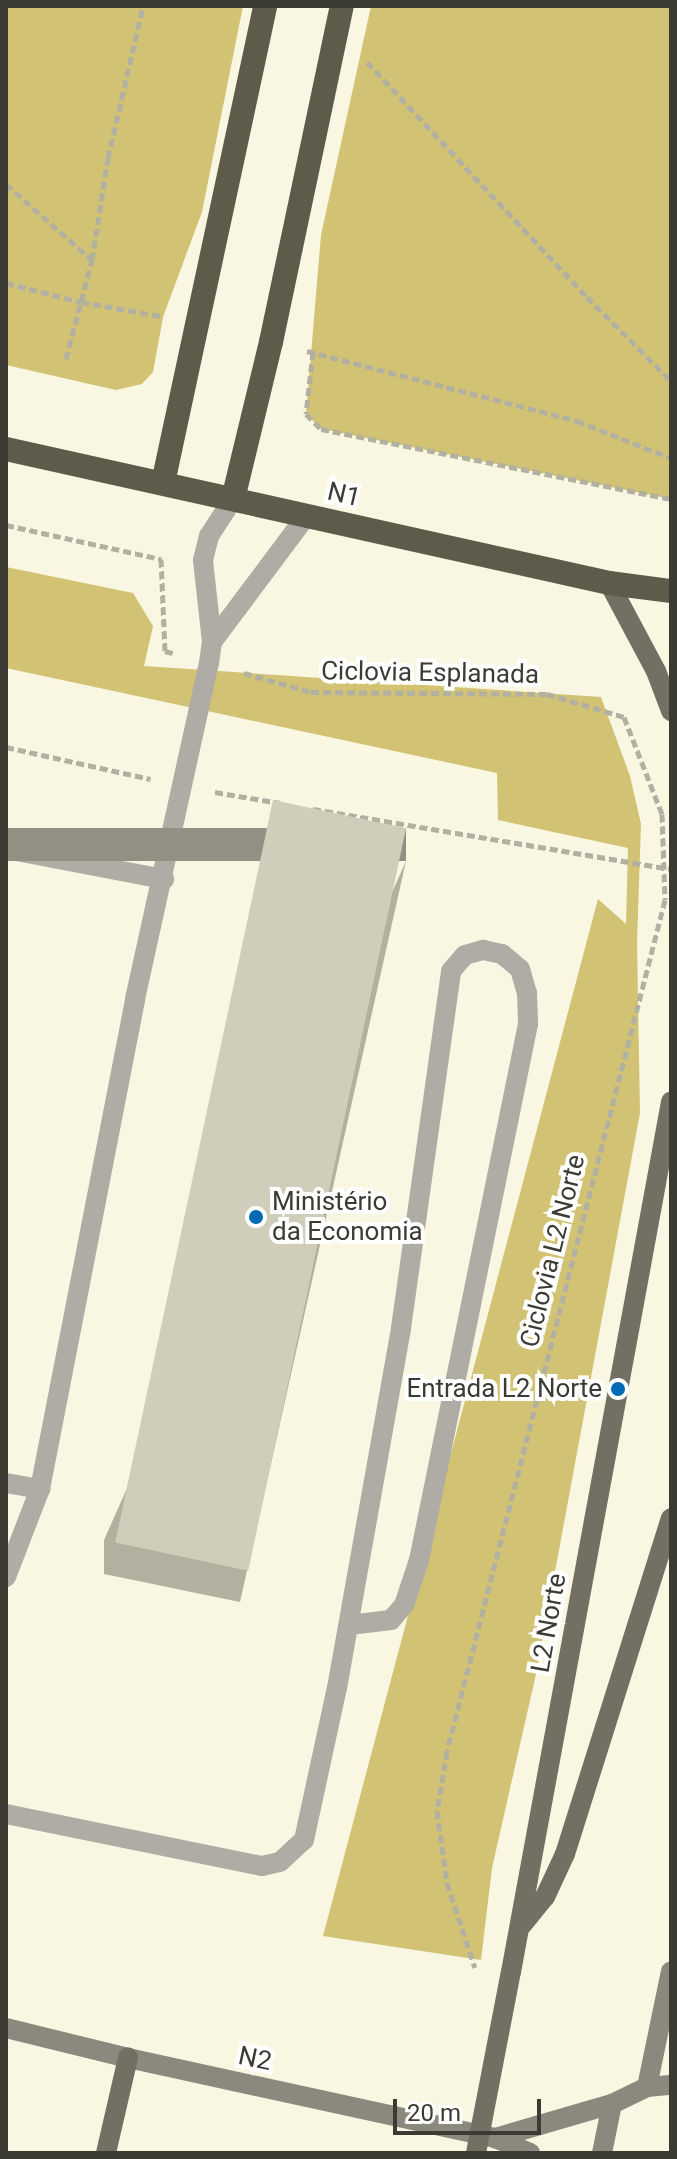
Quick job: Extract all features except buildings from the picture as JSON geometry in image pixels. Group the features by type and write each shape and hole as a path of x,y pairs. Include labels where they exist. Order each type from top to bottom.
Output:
{"highway":[{"path":"163,483 265,6"},
{"path":"233,499 271,342 342,6"},
{"name":"N1","path":"6,449 609,583 671,591"}],"main road":[{"path":"609,583 656,671 671,711"},
{"name":"L2 Norte","path":"476,2153 671,1102"},
{"path":"520,1928 545,1897 565,1854 671,1518"},
{"path":"671,1971 647,2087 671,2085"},
{"name":"N2","path":"6,2028 128,2058 495,2138 530,2153"},
{"path":"106,2153 128,2058"},
{"name":"N2","path":"495,2138 612,2104 647,2087"},
{"path":"602,2153 612,2104"}],"lane":[{"path":"6,1577 40,1489 132,1014 164,879 211,653 203,560 209,536 233,499"},
{"path":"211,653 307,515"},
{"path":"6,849 164,879"},
{"path":"6,1814 262,1866 280,1862 304,1840 349,1625 401,1328 451,971 465,955 483,950 502,954 520,969 527,993 528,1024 419,1560 404,1605 391,1620 349,1625"},
{"path":"6,1483 40,1489"}],"path":[{"path":"66,359 92,260 108,158 143,6"},
{"path":"361,56 587,297 671,381"},
{"path":"6,184 92,260"},
{"path":"6,283 81,302 163,317"},
{"path":"671,458 577,421 313,352 306,414 321,429 671,499"},
{"name":"Ciclovia Esplanada","path":"6,525 161,559 165,651 211,653 311,692 547,694 624,717"},
{"name":"Ciclovia L2 Norte","path":"475,1969 447,1883 437,1811 447,1751 665,900 668,869 662,814 624,717"},
{"path":"6,747 184,786 292,805"},
{"path":"308,808 668,869"}],"shaded area":[{"path":"6,6 243,6 202,212 163,317 153,372 142,384 116,390 6,365"},
{"path":"371,6 671,6 671,499 321,429 306,414 321,235"},
{"path":"6,567 133,593 153,626 144,666 601,697 630,776 641,824 637,942 640,1113 536,1674 492,1868 481,1960 323,1936 598,899 626,924 628,848 498,820 497,773 6,668"}],"place":[{"name":"Ministério da Economia","path":"256,1217"},
{"name":"Entrada L2 Norte","path":"618,1389"}]}
